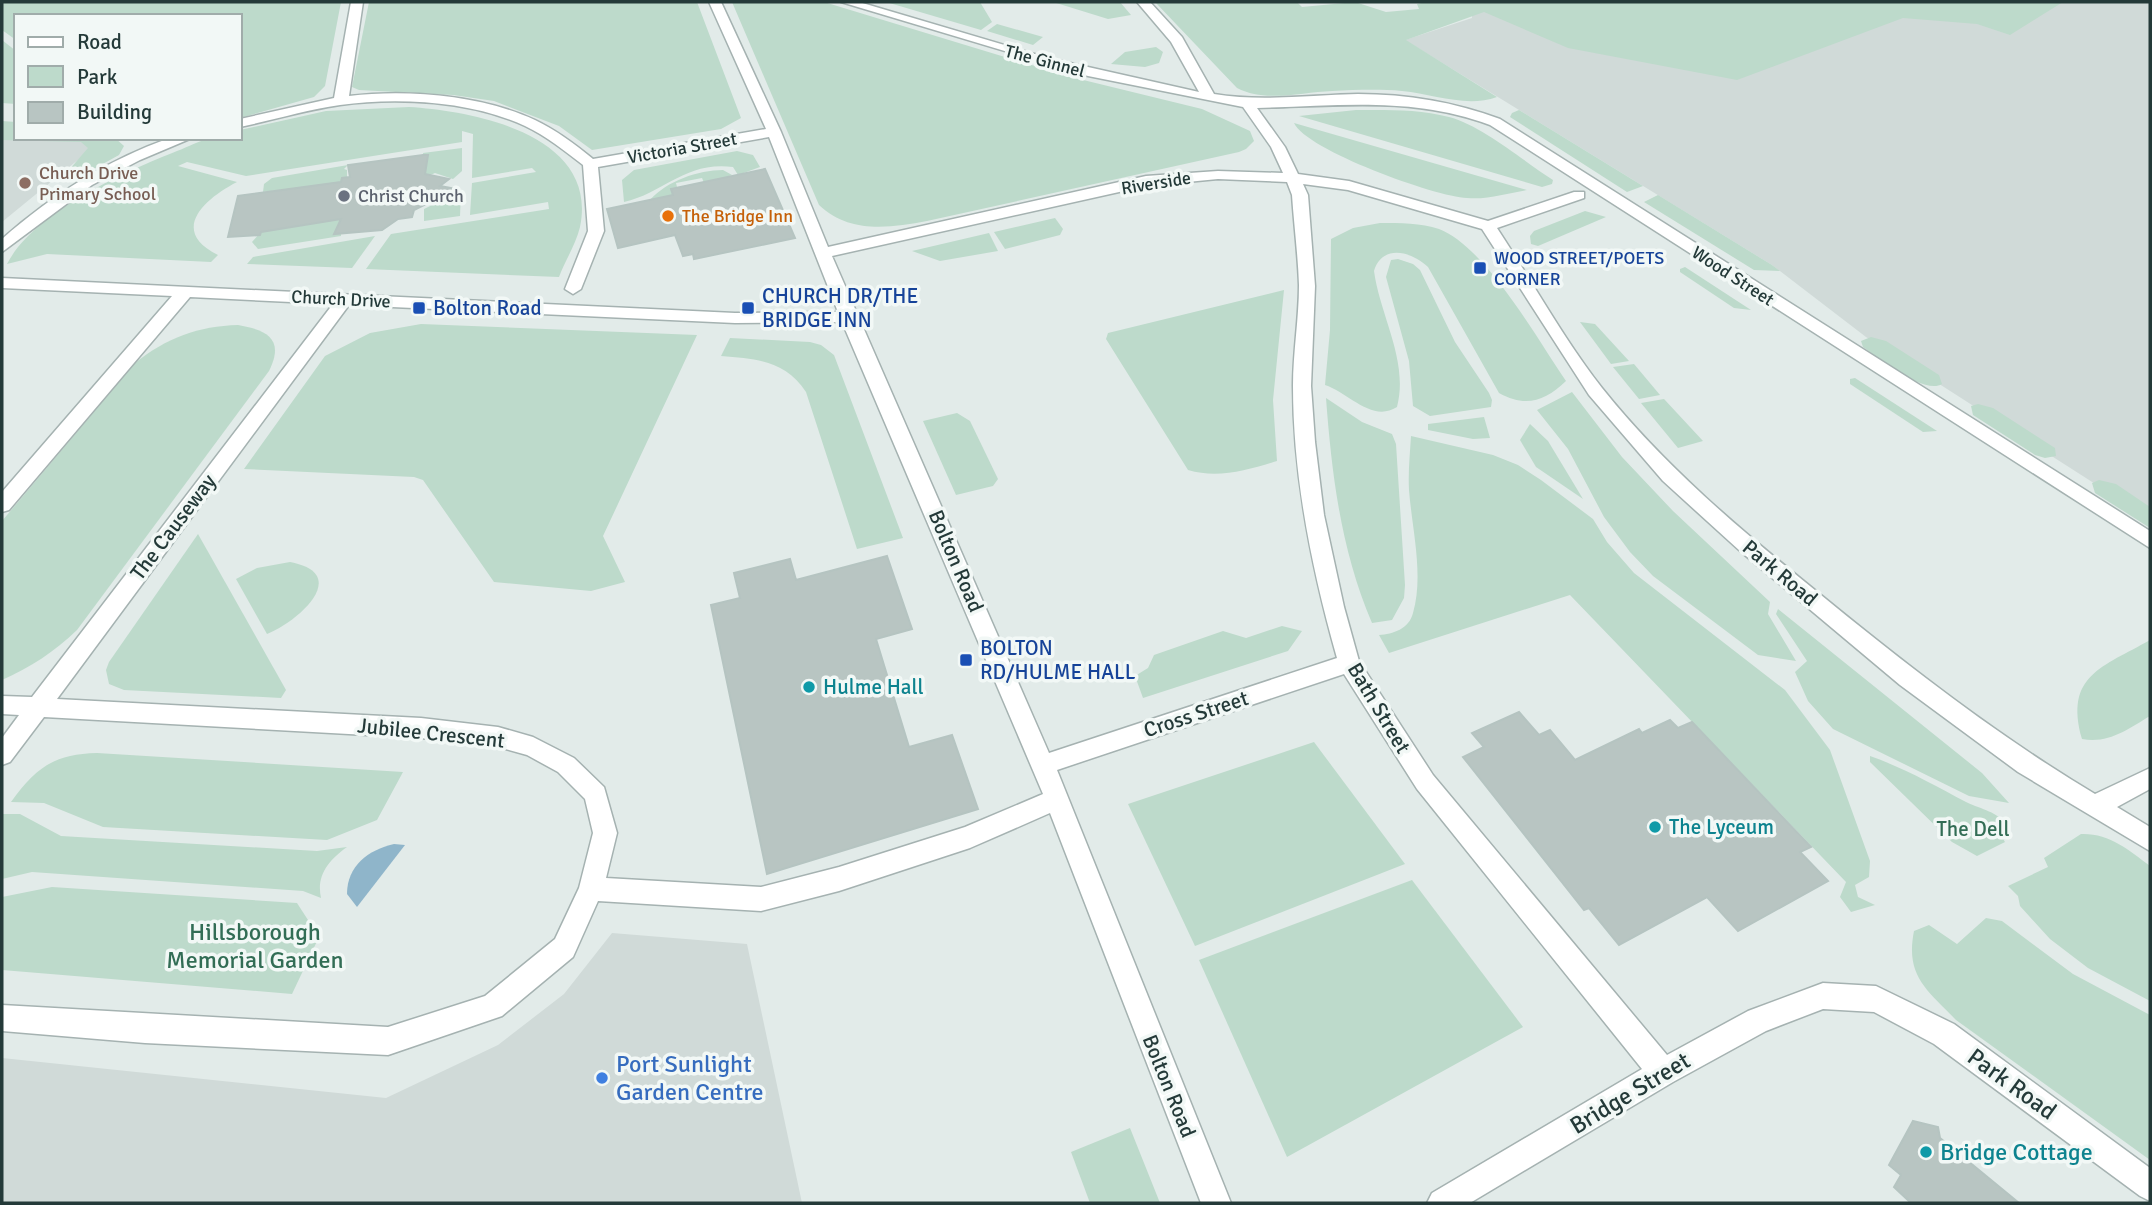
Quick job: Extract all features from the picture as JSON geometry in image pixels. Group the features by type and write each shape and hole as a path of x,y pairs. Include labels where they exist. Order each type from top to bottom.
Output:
{"street":[{"path":"341,100 357,2"},
{"name":"Bolton Road","path":"715,2 775,132 848,316 1043,765 1216,1203"},
{"name":"The Ginnel","path":"848,2 1024,56 1104,76 1247,103"},
{"path":"1143,2 1177,40 1208,96"},
{"name":"Wood Street","path":"1247,103 1405,98 1442,104 1495,122 2150,541"},
{"path":"242,123 341,100 388,100 488,109 523,120 553,135 590,164 596,231 573,289"},
{"name":"Bath Street","path":"1247,103 1278,147 1300,195 1307,286 1302,386 1314,510 1333,607 1349,663 1425,782 1663,1072"},
{"name":"Victoria Street","path":"590,164 775,132"},
{"path":"2,247 68,192 155,147 178,140"},
{"name":"Riverside","path":"825,253 1146,181 1218,175 1291,178 1349,186 1488,226"},
{"path":"1488,226 1579,195"},
{"name":"Park Road","path":"1488,226 1595,391 1670,476 1748,547 1908,679 2026,765 2150,840"},
{"name":"Church Drive","path":"2,283 735,318 823,319 848,316"},
{"path":"2,505 186,292"},
{"name":"The Causeway","path":"2,755 345,299"},
{"name":"Cross Street","path":"1043,765 1349,663"},
{"name":"Jubilee Crescent","path":"2,705 421,728 498,737 533,747 566,765 596,794 606,833 591,889 564,948 493,1007 387,1041 2,1018"},
{"path":"2096,807 2150,778"},
{"path":"591,889 761,899 839,879 970,837 1056,799"},
{"name":"Park Road","path":"1823,996 1875,999 1944,1034 2150,1186"},
{"name":"Bridge Street","path":"1442,1203 1663,1072 1758,1020 1823,996"}],"shaded area":[{"path":"1472,2 2150,2 2150,519 1866,337 1772,265 1405,40 1472,18"},
{"name":"Church Drive Primary School","path":"2,130 14,137 14,140 92,140 96,145 2,222"},
{"name":"Port Sunlight Garden Centre","path":"612,933 747,944 802,1203 2,1203 2,1058 386,1098 498,1045 564,994"}],"green space":[{"path":"2,2 341,2 325,86 314,97 242,117 242,14 14,14 14,39 2,30"},
{"path":"369,2 697,2 741,118 721,129 592,150 559,126 494,101 453,95 359,90 352,87"},
{"path":"732,2 824,2 1071,77 1202,109 1250,131 1254,141 1239,152 927,221 884,227 857,225 844,221 819,205"},
{"path":"886,2 980,2 992,22 981,30"},
{"path":"1053,2 1120,2 1131,15 1108,19"},
{"path":"1155,2 1297,2 1302,7 1355,2 1386,12 1419,9 1417,4 1426,2 2063,2 2010,35 1977,24 1903,18 1737,80 1568,48 1484,12 1406,40 1497,97 1462,101 1385,90 1332,91 1284,96 1248,92 1237,88"},
{"path":"997,24 1043,37 1033,45 987,31"},
{"path":"2,40 14,49 14,104 2,103"},
{"path":"1156,47 1163,52 1159,63 1145,67 1111,64 1125,52"},
{"path":"409,107 466,114 497,122 526,134 552,150 571,170 581,196 580,227 559,277 366,269 391,234 549,209 548,202 470,215 472,183 536,172 532,168 472,178 473,134 462,131 462,142 246,176 187,162 178,166 237,182 213,197 197,216 194,226 196,236 203,246 218,255 211,262 47,254 7,264 20,245 59,211 132,170 206,140 242,140 242,130 326,111"},
{"path":"1356,110 1415,111 1449,117 1475,128 1502,145 1553,180 1552,184 1542,187 1299,116"},
{"path":"1519,110 1643,186 1627,192 1510,117"},
{"path":"2,121 14,122 14,140 117,140 124,146 119,155 72,181 62,178 88,148 81,142 2,140"},
{"path":"1294,123 1527,190 1467,198 1429,190 1346,158 1304,134"},
{"path":"462,148 462,171 453,179 435,173 421,179 426,168 423,153"},
{"path":"737,151 753,155 760,167 738,175 733,167 701,169 624,202 622,180 634,170"},
{"path":"348,165 344,169 347,170 347,177 342,178 346,182 263,192 264,184 272,178"},
{"path":"723,170 732,175 705,185 702,178 676,183 677,187 671,189 673,195 650,200 665,187 684,178"},
{"path":"461,191 460,216 424,221 424,209"},
{"path":"1658,195 1780,271 1754,270 1644,202"},
{"path":"1585,211 1606,217 1538,246 1531,244 1530,236 1534,231"},
{"path":"1055,218 1063,229 1060,235 1005,249 994,232"},
{"path":"341,219 336,233 341,233 341,236 258,249 252,242 261,232"},
{"path":"1380,223 1403,223 1439,229 1475,254 1509,296 1566,381 1543,398 1535,400 1518,400 1499,393 1428,267 1414,257 1398,253 1383,257 1374,271 1397,356 1400,390 1397,407 1388,411 1370,409 1325,385 1330,330 1331,239 1353,228"},
{"path":"989,233 998,251 940,261 912,251"},
{"path":"375,236 352,268 247,264 253,257"},
{"path":"1398,259 1413,264 1420,270 1455,342 1489,393 1491,407 1430,416 1413,406 1409,361 1386,277 1391,260"},
{"path":"1685,267 1751,310 1734,308 1680,272 1680,269"},
{"path":"1284,290 1273,400 1277,461 1222,473 1188,470 1106,339 1108,333"},
{"path":"1580,322 1595,324 1629,361 1611,364"},
{"path":"421,324 697,335 603,536 625,582 591,591 494,582 423,480 414,477 244,469 325,356 370,333"},
{"path":"238,325 265,333 270,338 275,351 269,371 77,630 42,658 2,680 2,521 135,363 183,335"},
{"path":"1871,337 1886,341 1939,375 1942,384 1924,384 1890,366 1863,347 1861,341"},
{"path":"730,338 810,342 821,345 834,355 903,538 857,549 806,392 798,381 779,367 758,360 721,356"},
{"path":"1634,364 1660,395 1639,399 1613,367"},
{"path":"1855,378 1937,431 1923,432 1850,384 1850,379"},
{"path":"1572,392 1622,457 1673,511 1770,602 1768,614 1796,661 1758,655 1653,576 1630,552 1604,517 1568,449 1537,410"},
{"path":"1326,398 1362,422 1392,434 1396,444 1405,585 1404,598 1392,620 1372,623 1361,596 1345,541 1335,485"},
{"path":"1664,399 1703,441 1678,448 1641,403"},
{"path":"1978,404 1993,408 2055,448 2056,456 2045,458 2035,455 1973,415 1971,406"},
{"path":"957,413 970,421 998,479 993,486 956,495 923,421"},
{"path":"1484,417 1490,438 1473,439 1428,430 1428,424"},
{"path":"1530,424 1548,441 1583,499 1536,467 1520,440"},
{"path":"1411,436 1493,455 1518,465 1541,480 1593,519 1607,542 1634,573 1785,690 1830,750 1870,861 1869,877 1855,885 1858,897 1875,905 1851,912 1840,897 1846,882 1570,595 1389,653 1379,635 1395,632 1408,623 1416,598 1417,568 1409,483"},
{"path":"2099,480 2116,484 2150,507 2150,528 2095,493 2092,483"},
{"path":"198,534 286,690 281,698 124,690 109,684 106,670 109,662"},
{"path":"290,562 308,568 317,577 318,587 304,609 267,634 236,579 257,568"},
{"path":"1778,609 1982,773 2009,803 1969,796 1833,729 1808,701 1795,672 1807,661 1776,614"},
{"path":"1282,626 1302,631 1288,651 1143,698 1135,676 1148,668 1154,655 1223,631 1246,638"},
{"path":"2150,640 2150,716 2110,737 2082,739 2078,700 2083,687 2103,666"},
{"path":"1314,742 1405,864 1195,946 1128,804"},
{"path":"97,753 403,772 377,820 327,840 103,827 44,803 11,802 38,771 48,765 69,756"},
{"name":"The Dell","path":"1870,756 1907,771 1999,817 2009,826 1998,831 2005,842 1977,856 1952,842 1870,762"},
{"path":"2,814 20,814 61,836 317,851 347,847 325,869 320,882 321,898 303,891 32,872 2,879"},
{"path":"2081,834 2110,839 2150,866 2150,1001 2088,968 2050,939 2020,906 2018,896 2008,886 2048,867 2044,858"},
{"path":"1412,880 1523,1027 1287,1157 1199,960"},
{"name":"Hillsborough Memorial Garden","path":"52,887 297,903 319,937 292,994 2,970 2,897"},
{"path":"1986,918 2002,921 2073,974 2150,1015 2150,1160 1956,1020 1921,981 1913,960 1914,931 1929,925 1957,944"},
{"path":"1130,1128 1160,1203 1090,1203 1071,1152"}],"water":[{"path":"394,844 405,845 357,907 347,894 355,867 376,850"}],"building":[{"name":"Christ Church","path":"428,155 425,174 449,179 440,186 456,189 414,210 412,217 398,219 382,230 334,234 341,219 261,232 260,235 228,237 238,196 341,182 342,178 350,177 348,165"},
{"name":"The Bridge Inn","path":"765,169 795,238 694,259 693,254 683,256 675,235 618,248 607,209 673,195 671,189"},
{"name":"Hulme Hall","path":"887,556 912,629 876,639 909,747 952,735 978,809 767,874 711,605 740,598 734,573 790,559 796,580"},
{"name":"The Lyceum","path":"1519,712 1539,735 1550,730 1575,760 1639,729 1642,733 1670,720 1678,728 1692,722 1811,847 1800,852 1828,881 1738,931 1707,897 1619,945 1589,908 1584,910 1463,757 1484,747 1472,733"},
{"name":"Bridge Cottage","path":"1913,1121 1938,1127 1940,1138 2019,1203 1911,1203 1894,1187 1901,1175 1889,1165"}],"place":[{"name":"Church Drive Primary School","path":"25,183"},
{"name":"Christ Church","path":"344,196"},
{"name":"The Bridge Inn","path":"668,216"},
{"name":"WOOD STREET/POETS CORNER","path":"1480,268"},
{"name":"Bolton Road","path":"419,308"},
{"name":"CHURCH DR/THE BRIDGE INN","path":"748,308"},
{"name":"BOLTON RD/HULME HALL","path":"966,660"},
{"name":"Hulme Hall","path":"809,687"},
{"name":"The Lyceum","path":"1655,827"},
{"name":"Port Sunlight Garden Centre","path":"602,1078"},
{"name":"Bridge Cottage","path":"1926,1152"}]}
